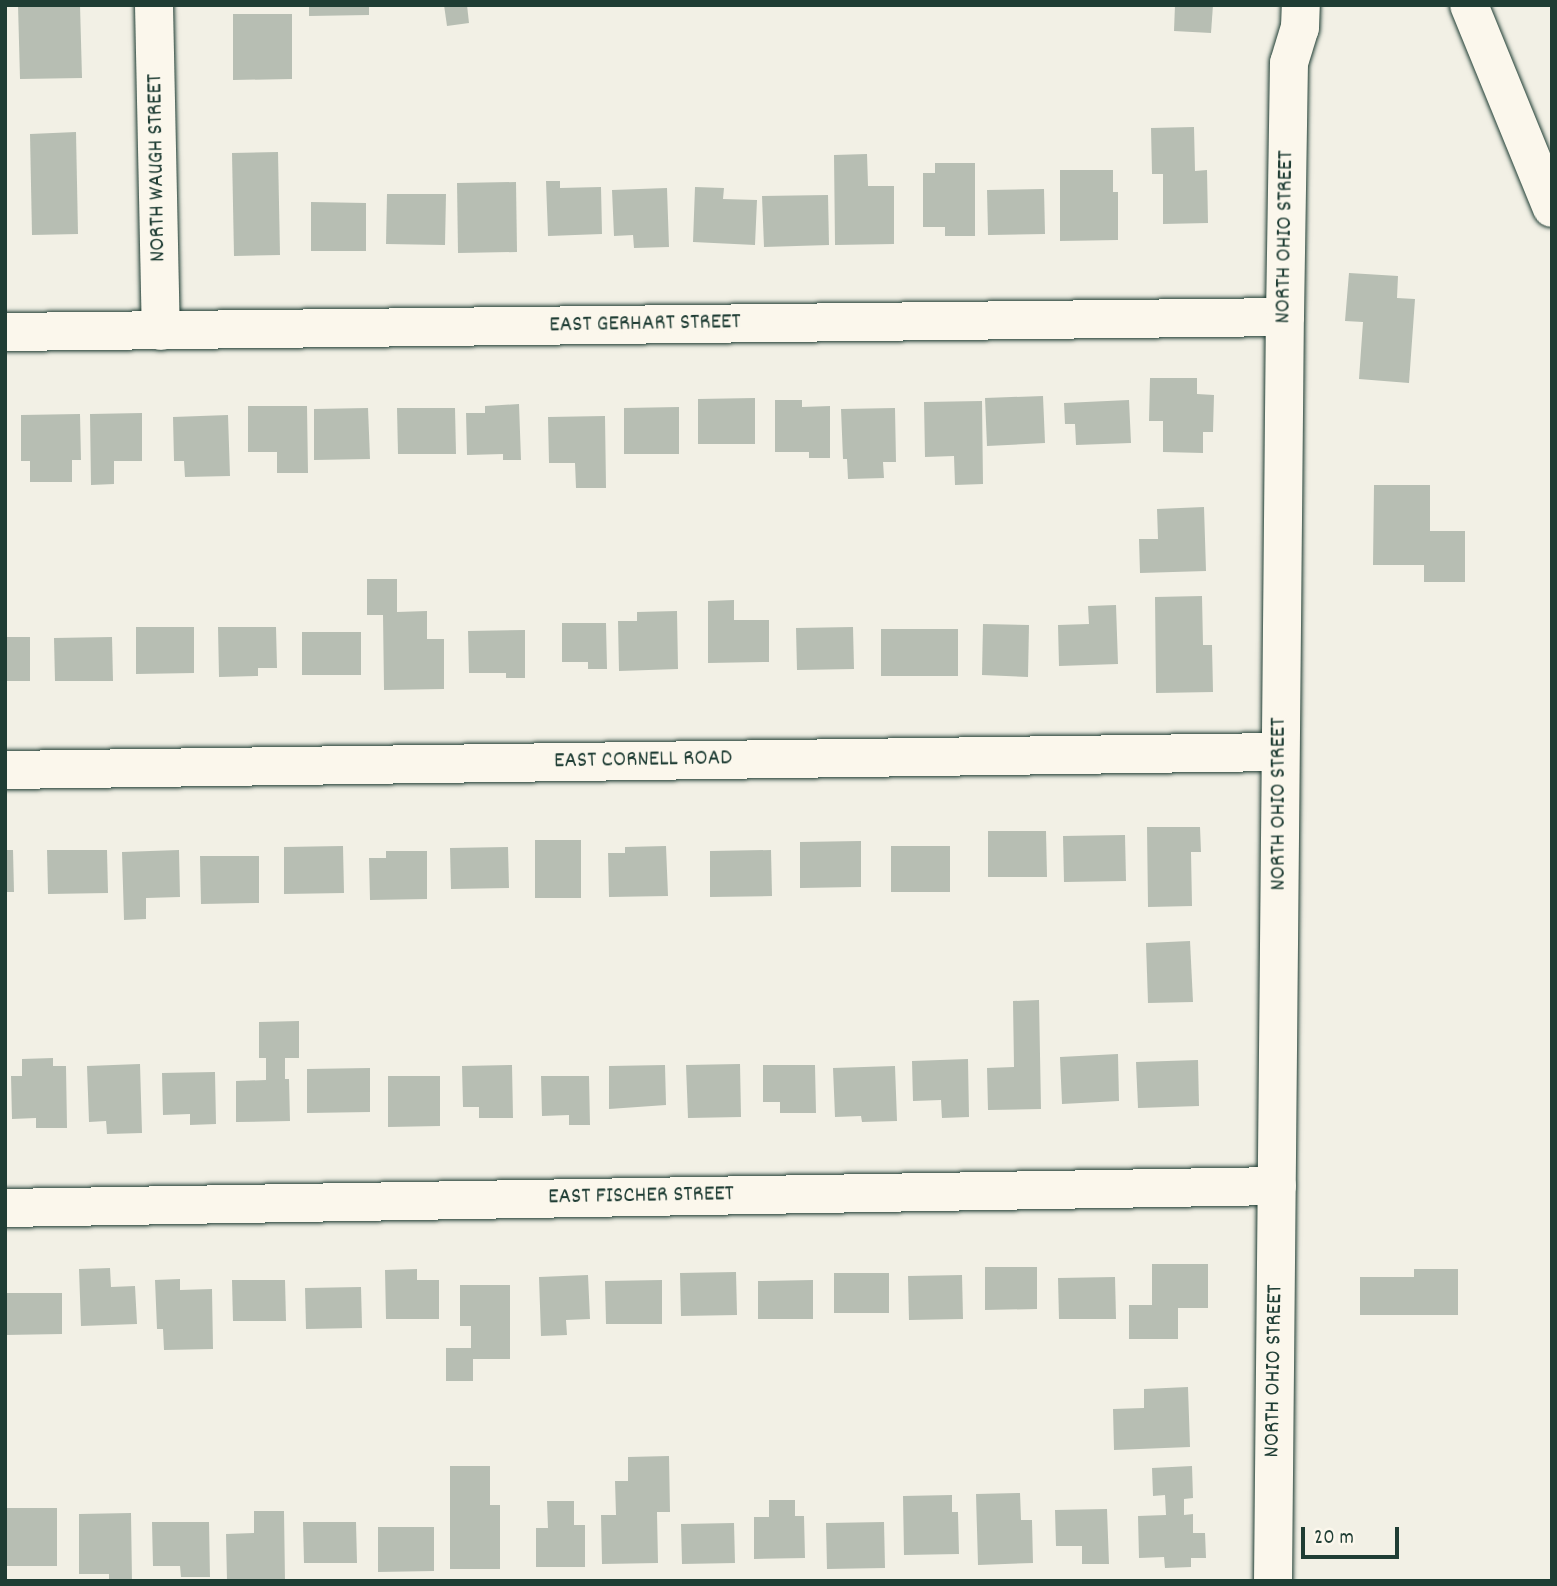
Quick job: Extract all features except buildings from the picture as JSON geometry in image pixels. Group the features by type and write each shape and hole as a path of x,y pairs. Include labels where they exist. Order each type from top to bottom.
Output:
{"street":[{"name":"NORTH WAUGH STREET","path":"155,5 161,331"},
{"path":"1469,5 1552,208"},
{"name":"NORTH OHIO STREET","path":"1273,1581 1289,63 1305,13"},
{"name":"EAST GERHART STREET","path":"5,332 1285,317"},
{"name":"EAST CORNELL ROAD","path":"5,770 1280,752"},
{"name":"EAST FISCHER STREET","path":"5,1208 1277,1186"}]}
